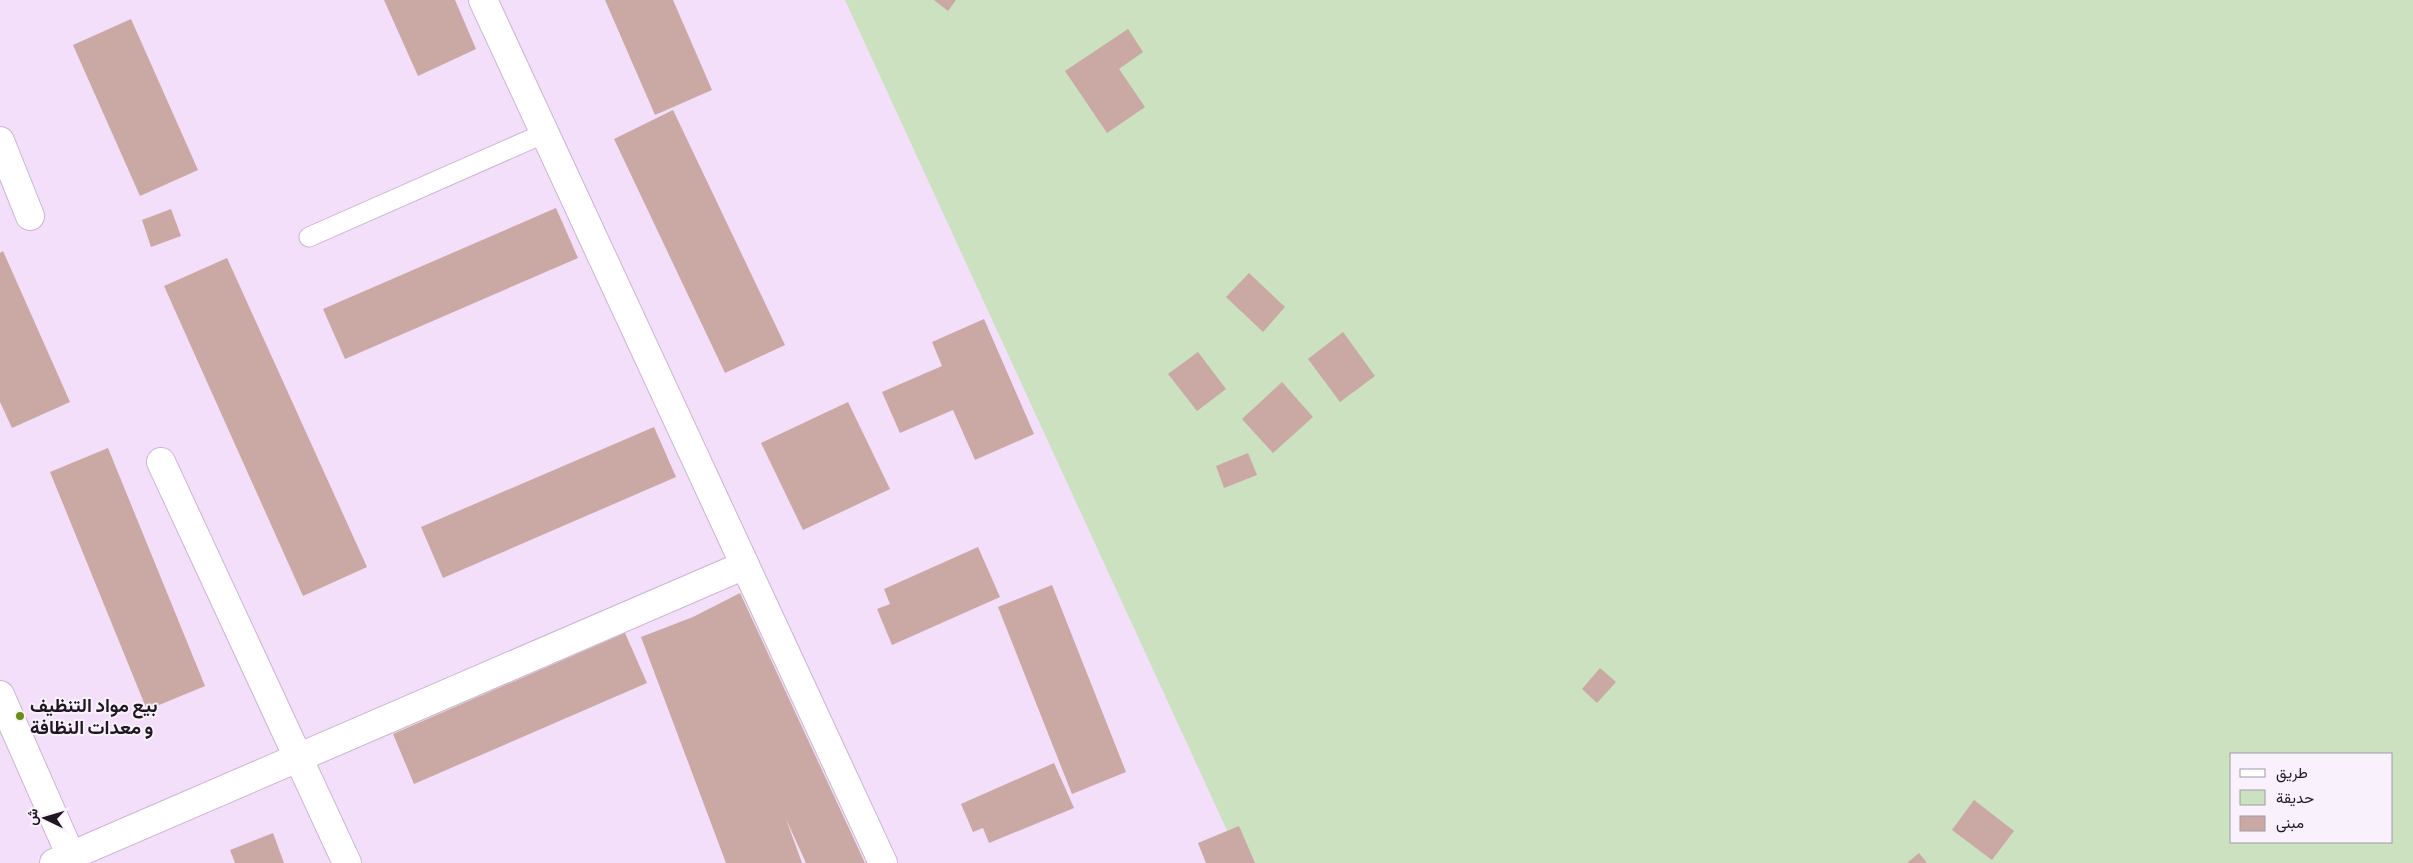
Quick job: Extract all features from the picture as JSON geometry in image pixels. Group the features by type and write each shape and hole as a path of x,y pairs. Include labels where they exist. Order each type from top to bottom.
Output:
{"street":[{"path":"483,0 883,863"},
{"path":"0,141 30,216"},
{"path":"161,462 347,863"},
{"path":"0,695 66,861 745,565"}],"lane":[{"path":"309,237 545,133"}],"green space":[{"path":"845,0 2413,0 2413,863 1242,863"}],"building":[{"path":"384,0 455,0 476,49 418,76"},
{"path":"605,0 673,0 712,90 655,115"},
{"path":"934,0 956,0 948,11"},
{"path":"131,19 198,170 140,196 73,45"},
{"path":"1128,29 1143,52 1119,69 1145,107 1107,133 1065,71"},
{"path":"673,110 785,345 725,373 614,139"},
{"path":"556,208 578,258 345,359 323,309"},
{"path":"171,209 181,236 151,247 142,220"},
{"path":"3,251 70,402 12,428 0,402 0,253"},
{"path":"227,258 367,567 303,596 164,286"},
{"path":"1249,273 1285,307 1263,332 1226,297"},
{"path":"984,319 1034,434 975,460 953,410 900,433 882,392 942,366 932,342"},
{"path":"1343,332 1375,376 1340,402 1308,359"},
{"path":"1198,352 1226,389 1197,411 1168,374"},
{"path":"1282,382 1313,417 1273,453 1242,419"},
{"path":"848,402 890,489 803,530 761,443"},
{"path":"654,427 676,477 443,578 421,527"},
{"path":"108,448 205,686 147,710 50,472"},
{"path":"1248,453 1257,475 1224,488 1216,466"},
{"path":"978,547 1000,597 892,645 877,609 890,604 884,589"},
{"path":"1052,585 1126,772 1072,794 998,607"},
{"path":"740,593 865,863 806,863 786,819 802,863 726,863 641,637 693,617"},
{"path":"625,633 647,683 414,784 393,734"},
{"path":"1600,668 1616,682 1597,703 1582,689"},
{"path":"1054,763 1074,808 989,843 983,828 973,832 961,804"},
{"path":"1974,800 2014,831 1992,860 1952,830"},
{"path":"1239,826 1255,863 1206,863 1198,843"},
{"path":"273,833 284,863 235,863 230,850"},
{"path":"1919,853 1927,863 1907,863"}],"place":[{"name":"بيع مواد التنظيف و معدات النظافة","path":"20,716"}]}
